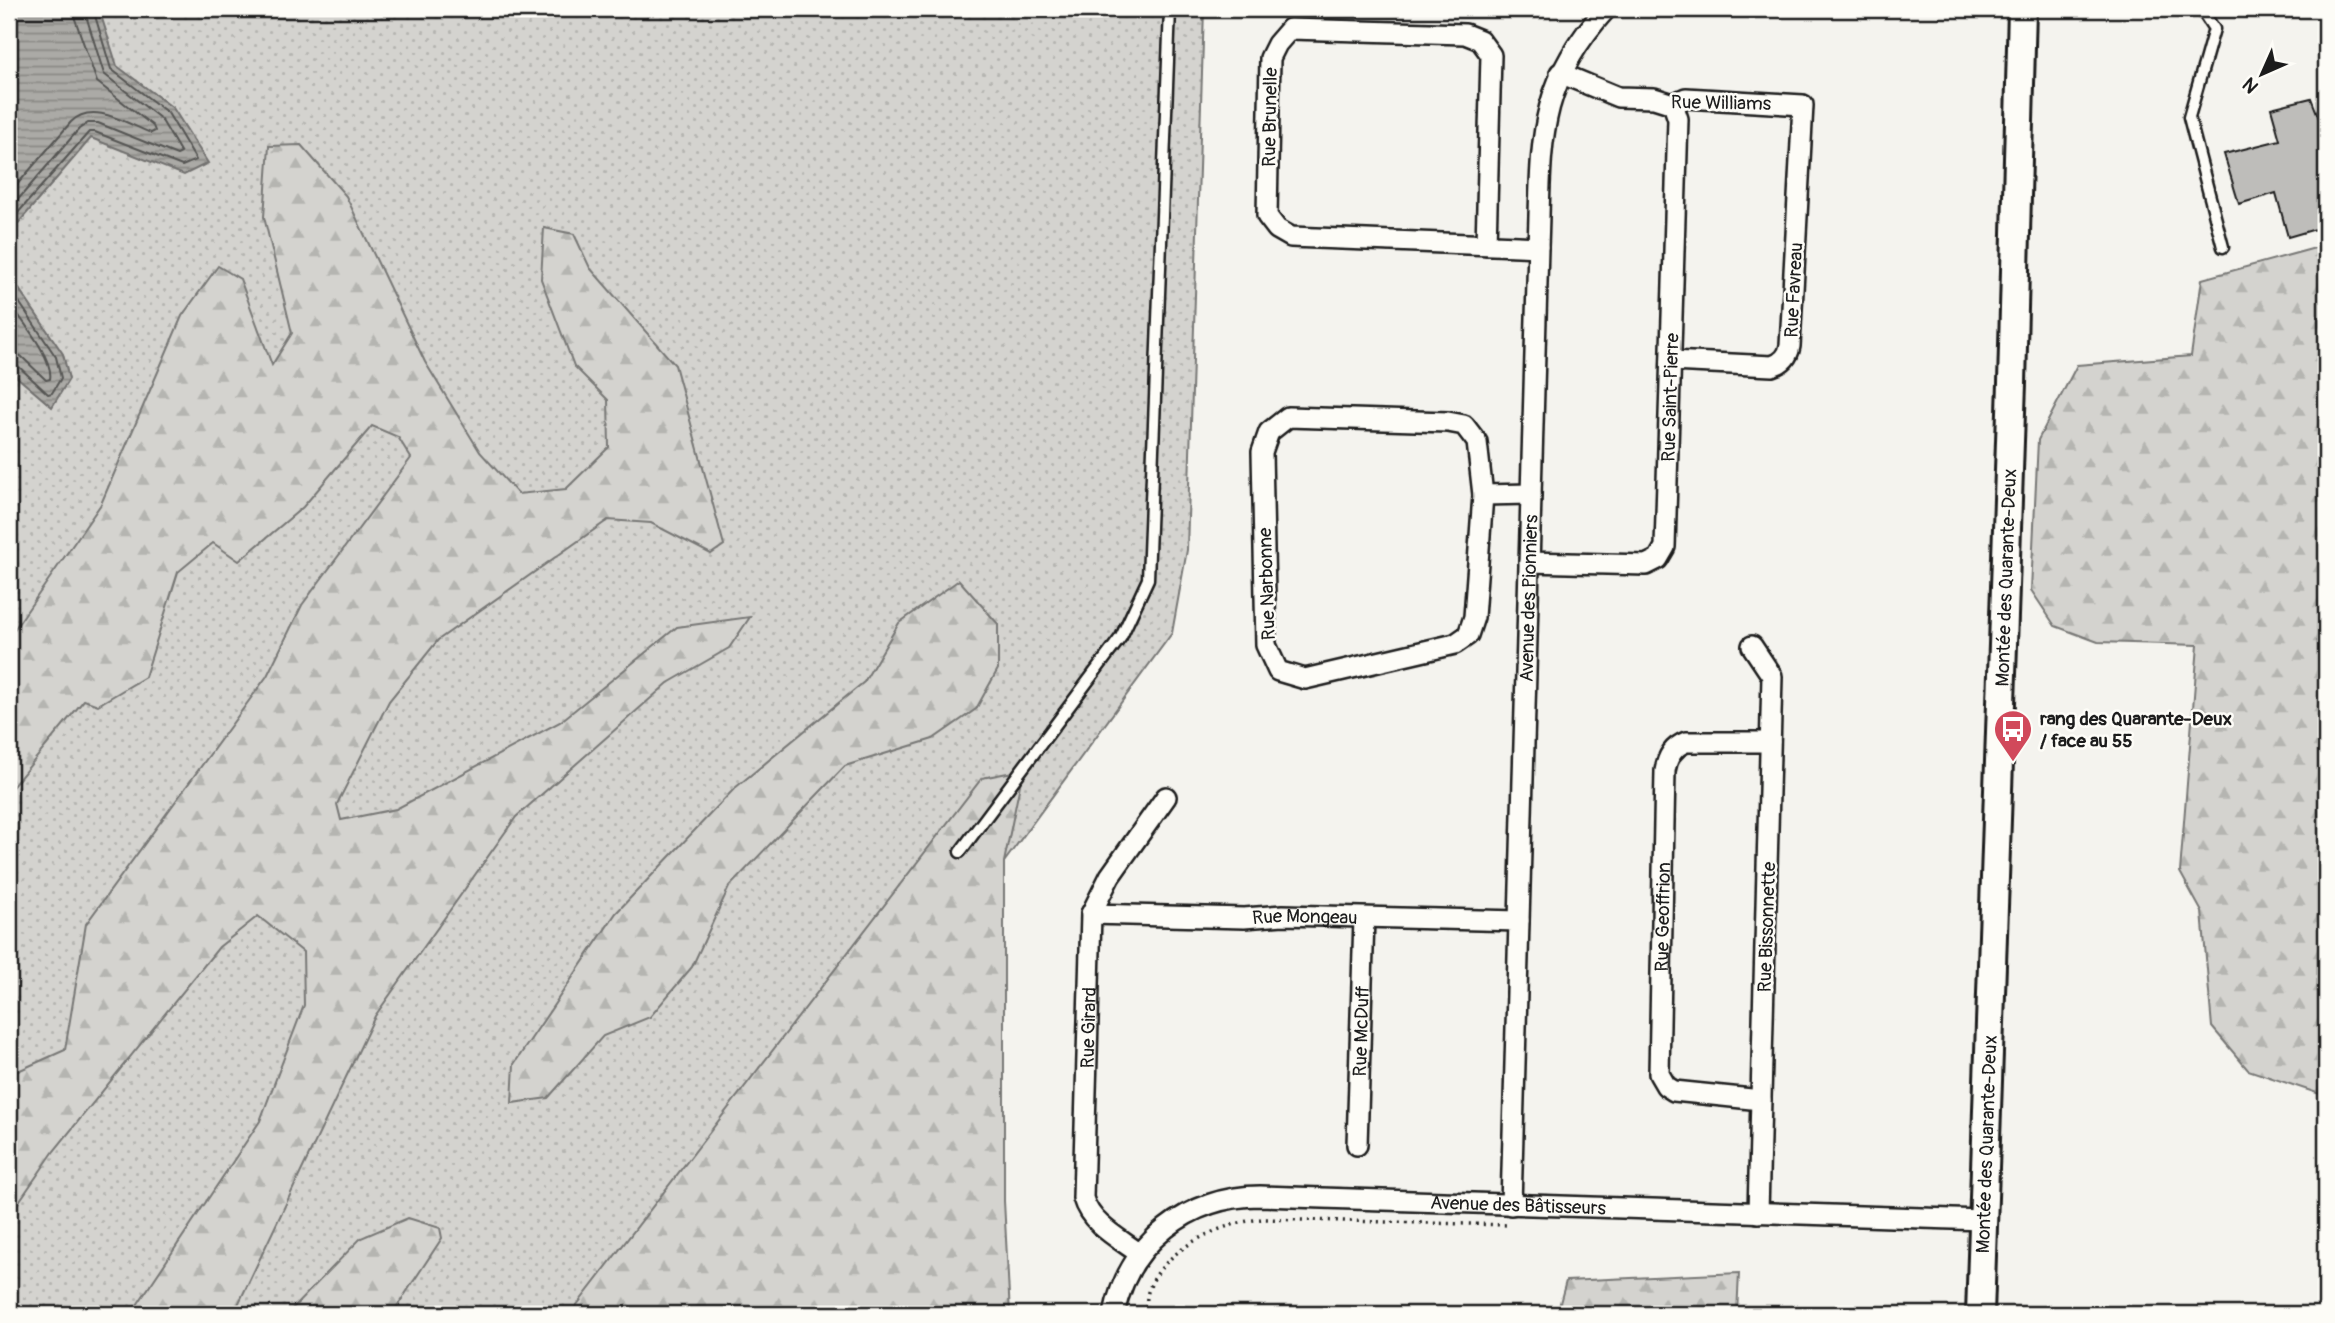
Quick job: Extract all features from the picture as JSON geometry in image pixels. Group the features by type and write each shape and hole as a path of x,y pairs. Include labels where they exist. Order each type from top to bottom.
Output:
{"main road":[{"name":"Montée des Quarante-Deux","path":"1979,1314 2012,383 2022,9"}],"street":[{"name":"Avenue des Pionniers","path":"1511,1215 1543,135 1548,107 1560,73 1577,43 1606,9"},
{"name":"Rue Brunelle","path":"1486,245 1491,55 1480,40 1465,34 1290,29 1277,44 1270,58 1267,216 1277,229 1292,237 1486,245 1538,247"},
{"name":"Rue Williams","path":"1560,73 1618,97 1654,98 1673,104 1686,98 1803,105"},
{"name":"Rue Saint-Pierre","path":"1529,562 1642,565 1655,562 1665,543 1678,119 1673,104"},
{"name":"Rue Favreau","path":"1671,361 1772,366 1781,363 1787,355 1790,346 1803,105"},
{"name":"Rue Narbonne","path":"1288,417 1448,422 1464,425 1477,442 1483,495 1474,617 1468,635 1455,644 1305,679 1278,671 1266,645 1262,452 1269,432 1288,417"},
{"path":"1483,495 1531,494"},
{"name":"Rue Bissonnette","path":"1752,646 1772,677 1758,1213"},
{"name":"Rue Geoffrion","path":"1761,1100 1679,1092 1666,1086 1659,1074 1665,771 1670,755 1686,742 1770,743"},
{"name":"Rue Girard","path":"1140,1254 1094,1219 1083,1198 1091,914 1110,876 1166,797"},
{"name":"Rue Mongeau","path":"1091,914 1519,920"},
{"name":"Rue McDuff","path":"1357,1145 1364,918"},
{"name":"Avenue des Bâtisseurs","path":"1114,1314 1121,1287 1140,1254 1157,1235 1187,1213 1235,1197 1274,1197 1511,1215 1758,1213 1983,1220"}],"lane":[{"path":"960,852 1121,637 1148,579 1170,9"},
{"path":"2201,9 2214,29 2189,117 2223,247"}],"path":[{"name":"Avenue des Bâtisseurs","path":"1146,1314 1148,1293 1164,1266 1187,1247 1238,1223 1263,1219 1511,1215"}],"green space":[{"path":"9,9 1204,9 1187,550 1172,633 881,1030 683,1314 9,1314"},
{"path":"301,145 346,196 425,362 480,452 518,494 566,489 609,447 608,400 574,366 541,279 544,228 574,234 590,268 675,365 724,545 711,554 651,523 608,520 438,640 389,701 337,804 341,820 396,809 560,722 677,627 750,617 729,648 668,683 516,817 375,1016 236,1309 237,1314 131,1314 260,1121 304,1005 303,952 258,916 219,947 54,1151 9,1216 9,1075 65,1050 86,924 267,676 302,605 411,458 398,437 372,426 303,507 239,561 213,543 178,572 145,677 98,705 84,700 9,791 9,637 101,504 182,316 218,266 240,279 272,365 292,333 264,217 269,146"},
{"path":"2326,245 2326,1096 2248,1070 2212,1027 2202,912 2180,872 2198,645 2098,642 2055,626 2031,590 2038,440 2077,365 2191,356 2202,279"},
{"path":"959,580 998,624 998,669 976,709 933,739 845,766 729,887 692,967 650,1017 603,1036 548,1098 512,1103 514,1064 616,913 735,788 864,682 899,623"},
{"path":"1023,770 1004,862 1004,1201 1010,1314 570,1314 982,778"},
{"path":"408,1218 440,1228 442,1238 392,1314 287,1314 361,1238"},
{"path":"1739,1273 1737,1314 1557,1314 1566,1281"}],"water":[{"path":"9,9 99,9 117,66 173,108 208,163 184,175 91,138 9,234"},
{"path":"9,259 13,280 63,354 69,379 52,407 17,377 9,365"}],"building":[{"path":"2311,98 2326,136 2326,226 2288,237 2276,193 2239,204 2224,154 2280,140 2271,108"}],"place":[{"name":"rang des Quarante-Deux / face au 55","path":"2013,763"}]}
